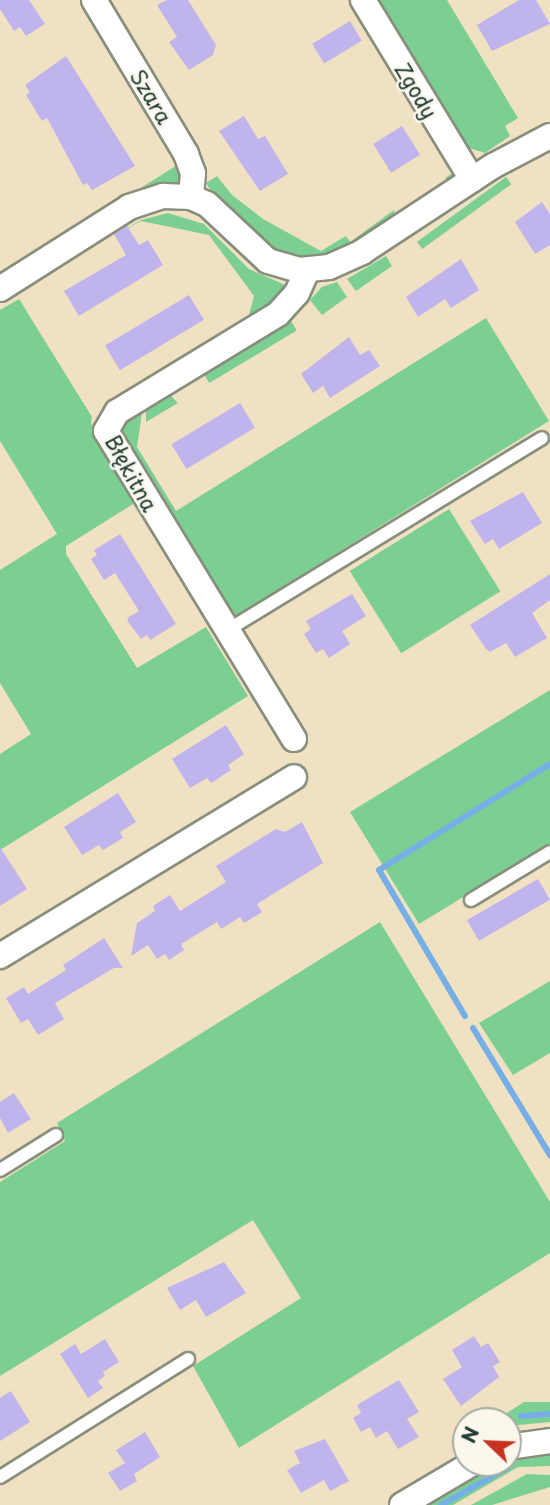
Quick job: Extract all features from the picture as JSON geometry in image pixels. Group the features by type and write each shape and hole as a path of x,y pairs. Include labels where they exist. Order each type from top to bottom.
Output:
{"street":[{"name":"Szara","path":"94,0 186,154 193,173 191,197"},
{"name":"Zgody","path":"363,0 472,179"},
{"path":"0,289 141,201 191,197 219,212 262,257 307,271 362,252 472,179 550,136"},
{"name":"Błękitna","path":"294,739 106,431 117,412 278,314 297,293 307,271"},
{"path":"0,956 293,777"},
{"path":"522,1445 550,1441"},
{"path":"402,1505 452,1475"}],"lane":[{"path":"226,631 542,438"},
{"path":"471,900 550,852"},
{"path":"0,1171 57,1135"},
{"path":"0,1477 188,1359"}],"green space":[{"path":"348,0 455,172 449,183 445,178 453,173"},
{"path":"378,0 447,0 518,118 505,126 510,136 485,153 469,148"},
{"path":"182,162 178,183 128,196"},
{"path":"217,176 232,195 263,219 321,251 346,236 350,242 394,210 396,217 338,252 315,259 296,258 272,250 211,191 206,183"},
{"path":"506,177 511,184 422,249 417,242"},
{"path":"168,213 204,224 249,269 292,288 247,322 254,296 209,235 141,221 113,237 141,220"},
{"path":"386,256 392,266 356,291 347,279"},
{"path":"337,282 347,297 322,315 310,300 322,287"},
{"path":"19,299 92,417 91,423 133,504 66,546 66,554 137,668 206,627 248,696 0,850 0,754 31,734 0,683 0,570 57,534 0,441 0,310"},
{"path":"288,316 297,331 209,383 201,369"},
{"path":"486,318 549,421 231,619 123,449 122,429 129,418 143,406 137,447 176,511"},
{"path":"167,392 178,403 146,422 146,405"},
{"path":"449,509 500,591 401,653 350,571"},
{"path":"550,690 550,844 419,924 350,812"},
{"path":"380,922 550,1202 550,1253 239,1448 193,1366 301,1298 253,1220 0,1376 0,1182 65,1141 57,1123"},
{"path":"550,981 550,1053 513,1075 479,1023"},
{"path":"524,1402 550,1402 550,1422 522,1425 522,1407 516,1407"},
{"path":"550,1454 550,1466 522,1467 522,1459"},
{"path":"527,1474 550,1475 550,1487 492,1505 471,1505 522,1477"},
{"path":"475,1477 501,1477 453,1505 424,1505"}],"building":[{"path":"0,0 29,0 45,24 26,36 20,27 14,31 0,9"},
{"path":"167,0 188,0 216,45 213,55 189,70 169,42 177,37 157,5"},
{"path":"519,0 536,0 550,24 492,51 477,25"},
{"path":"350,21 362,41 324,63 312,44"},
{"path":"66,56 135,166 92,190 87,183 83,185 47,118 42,121 26,95 30,92 25,85"},
{"path":"244,116 258,139 265,136 288,174 260,191 219,131"},
{"path":"402,126 420,155 391,173 373,144"},
{"path":"542,202 550,214 550,245 535,254 515,222"},
{"path":"127,226 139,245 148,240 163,265 79,316 64,291 126,255 114,234"},
{"path":"461,259 479,290 451,308 445,299 418,317 406,297"},
{"path":"189,295 204,320 120,370 105,345"},
{"path":"349,337 360,355 369,350 380,366 330,398 323,386 313,393 301,374"},
{"path":"240,403 255,428 186,469 171,444"},
{"path":"523,492 542,523 499,549 493,539 485,544 470,521"},
{"path":"120,534 176,624 150,640 147,635 141,639 129,623 127,618 139,611 115,573 104,580 91,559 97,555 94,550"},
{"path":"550,574 550,600 532,613 547,638 515,657 506,643 490,652 486,649 470,625"},
{"path":"352,594 366,616 342,631 350,644 329,658 323,649 316,653 304,634 311,629 306,621"},
{"path":"226,725 244,754 228,765 231,770 211,783 207,778 190,788 172,759"},
{"path":"118,793 136,822 120,832 123,838 103,850 99,845 82,855 64,827"},
{"path":"302,822 323,863 257,904 262,912 244,923 240,917 221,929 217,922 181,944 184,950 169,960 165,954 157,959 148,945 131,956 137,923 155,911 153,906 170,895 180,911 226,882 216,866 276,829 285,832"},
{"path":"0,847 27,889 0,906"},
{"path":"538,879 550,900 479,941 467,920"},
{"path":"104,938 123,968 114,968 55,1003 64,1019 38,1035 28,1019 21,1023 6,998 24,987 28,994 66,970 63,965"},
{"path":"14,1093 31,1119 8,1133 0,1118 0,1102"},
{"path":"224,1262 246,1293 206,1317 196,1300 180,1310 167,1288"},
{"path":"474,1336 481,1347 488,1343 500,1362 493,1366 499,1377 461,1406 443,1379 462,1367 452,1350"},
{"path":"105,1339 119,1362 103,1372 105,1376 98,1381 103,1388 88,1398 60,1354 75,1344 81,1354"},
{"path":"399,1380 419,1412 407,1419 419,1437 398,1449 387,1431 376,1438 370,1427 361,1432 353,1418 361,1413 357,1405"},
{"path":"11,1391 30,1422 0,1441 0,1398"},
{"path":"145,1432 160,1457 134,1474 137,1481 120,1491 108,1473 125,1463 116,1450"},
{"path":"325,1439 349,1481 330,1491 324,1480 301,1493 287,1470 300,1463 294,1451"}],"waterway":[{"path":"465,1016 379,870 550,764"},
{"path":"473,1028 550,1155"},
{"path":"522,1416 550,1414"},
{"path":"441,1505 491,1477"}]}
